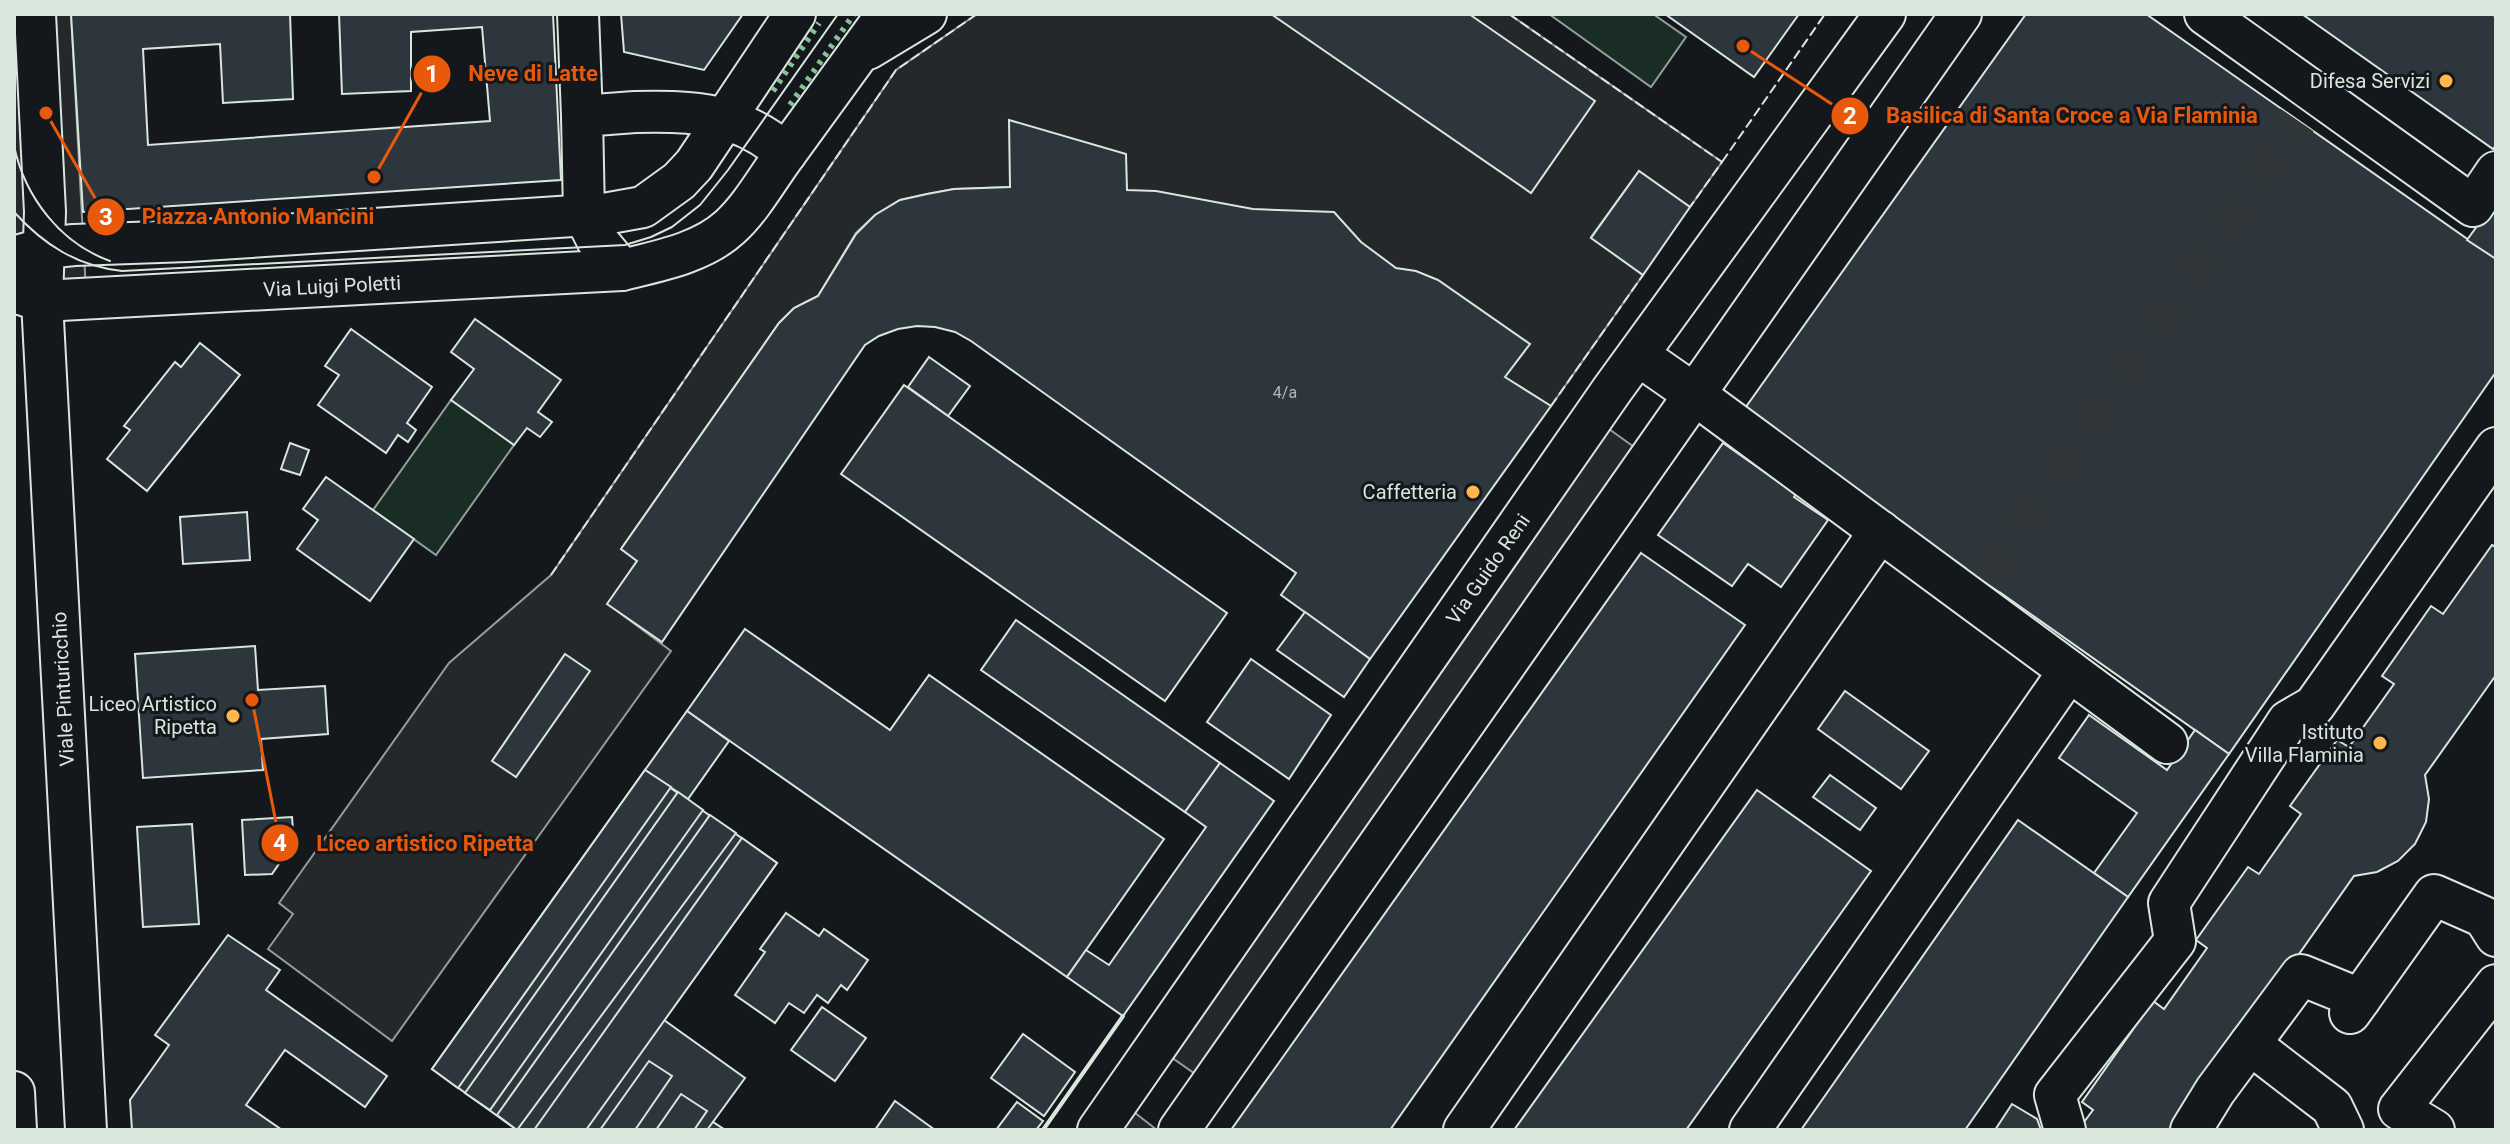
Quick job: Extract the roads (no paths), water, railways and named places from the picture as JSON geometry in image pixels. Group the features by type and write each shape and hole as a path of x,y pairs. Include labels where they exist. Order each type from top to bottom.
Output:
{"street":[{"name":"Viale Pinturicchio","path":"35,14 28,296 86,1130"},
{"path":"578,14 584,214 597,240 622,270"},
{"path":"29,253 88,245 628,211 657,199 694,165 795,14"},
{"name":"Via Luigi Poletti","path":"28,296 622,270 675,256 718,236 737,220 887,14"},
{"path":"857,56 926,14"},
{"name":"Via Guido Reni","path":"1098,1130 1638,355 1885,14"},
{"path":"1137,1075 1185,1122 1961,14"},
{"path":"2205,14 2306,107 2473,206 2496,172"},
{"path":"582,116 681,112 724,118 756,130 786,153"},
{"path":"1638,355 1880,531 1977,589 2069,671 2167,743"},
{"path":"2065,1130 2055,1095 2175,941 2169,903 2288,721 2314,706 2496,448"},
{"path":"1464,1130 1880,531"},
{"path":"1750,1130 2069,671"},
{"path":"2191,1130 2215,1091 2301,975 2355,1006 2434,895 2484,917 2496,936"},
{"path":"2434,1130 2399,1109 2496,985"},
{"path":"2250,1044 2332,1107 2343,1130"},
{"path":"14,1092 16,1130"}],"tunnel":[{"path":"1983,580 2297,120"}],"tram line":[{"path":"14,212 62,252 90,264 122,271 625,245 672,227 700,205 838,14"},
{"path":"14,146 27,183 47,216 75,243 110,261"}],"place":[{"name":"Basilica di Santa Croce a Via Flaminia","path":"1743,46"},
{"name":"Difesa Servizi","path":"2446,81"},
{"name":"Piazza Antonio Mancini","path":"46,113"},
{"name":"Neve di Latte","path":"374,177"},
{"name":"Caffetteria","path":"1473,492"},
{"name":"Liceo artistico Ripetta","path":"252,700"},
{"name":"Liceo Artistico Ripetta","path":"233,716"},
{"name":"Istituto Villa Flaminia","path":"2380,743"}]}
